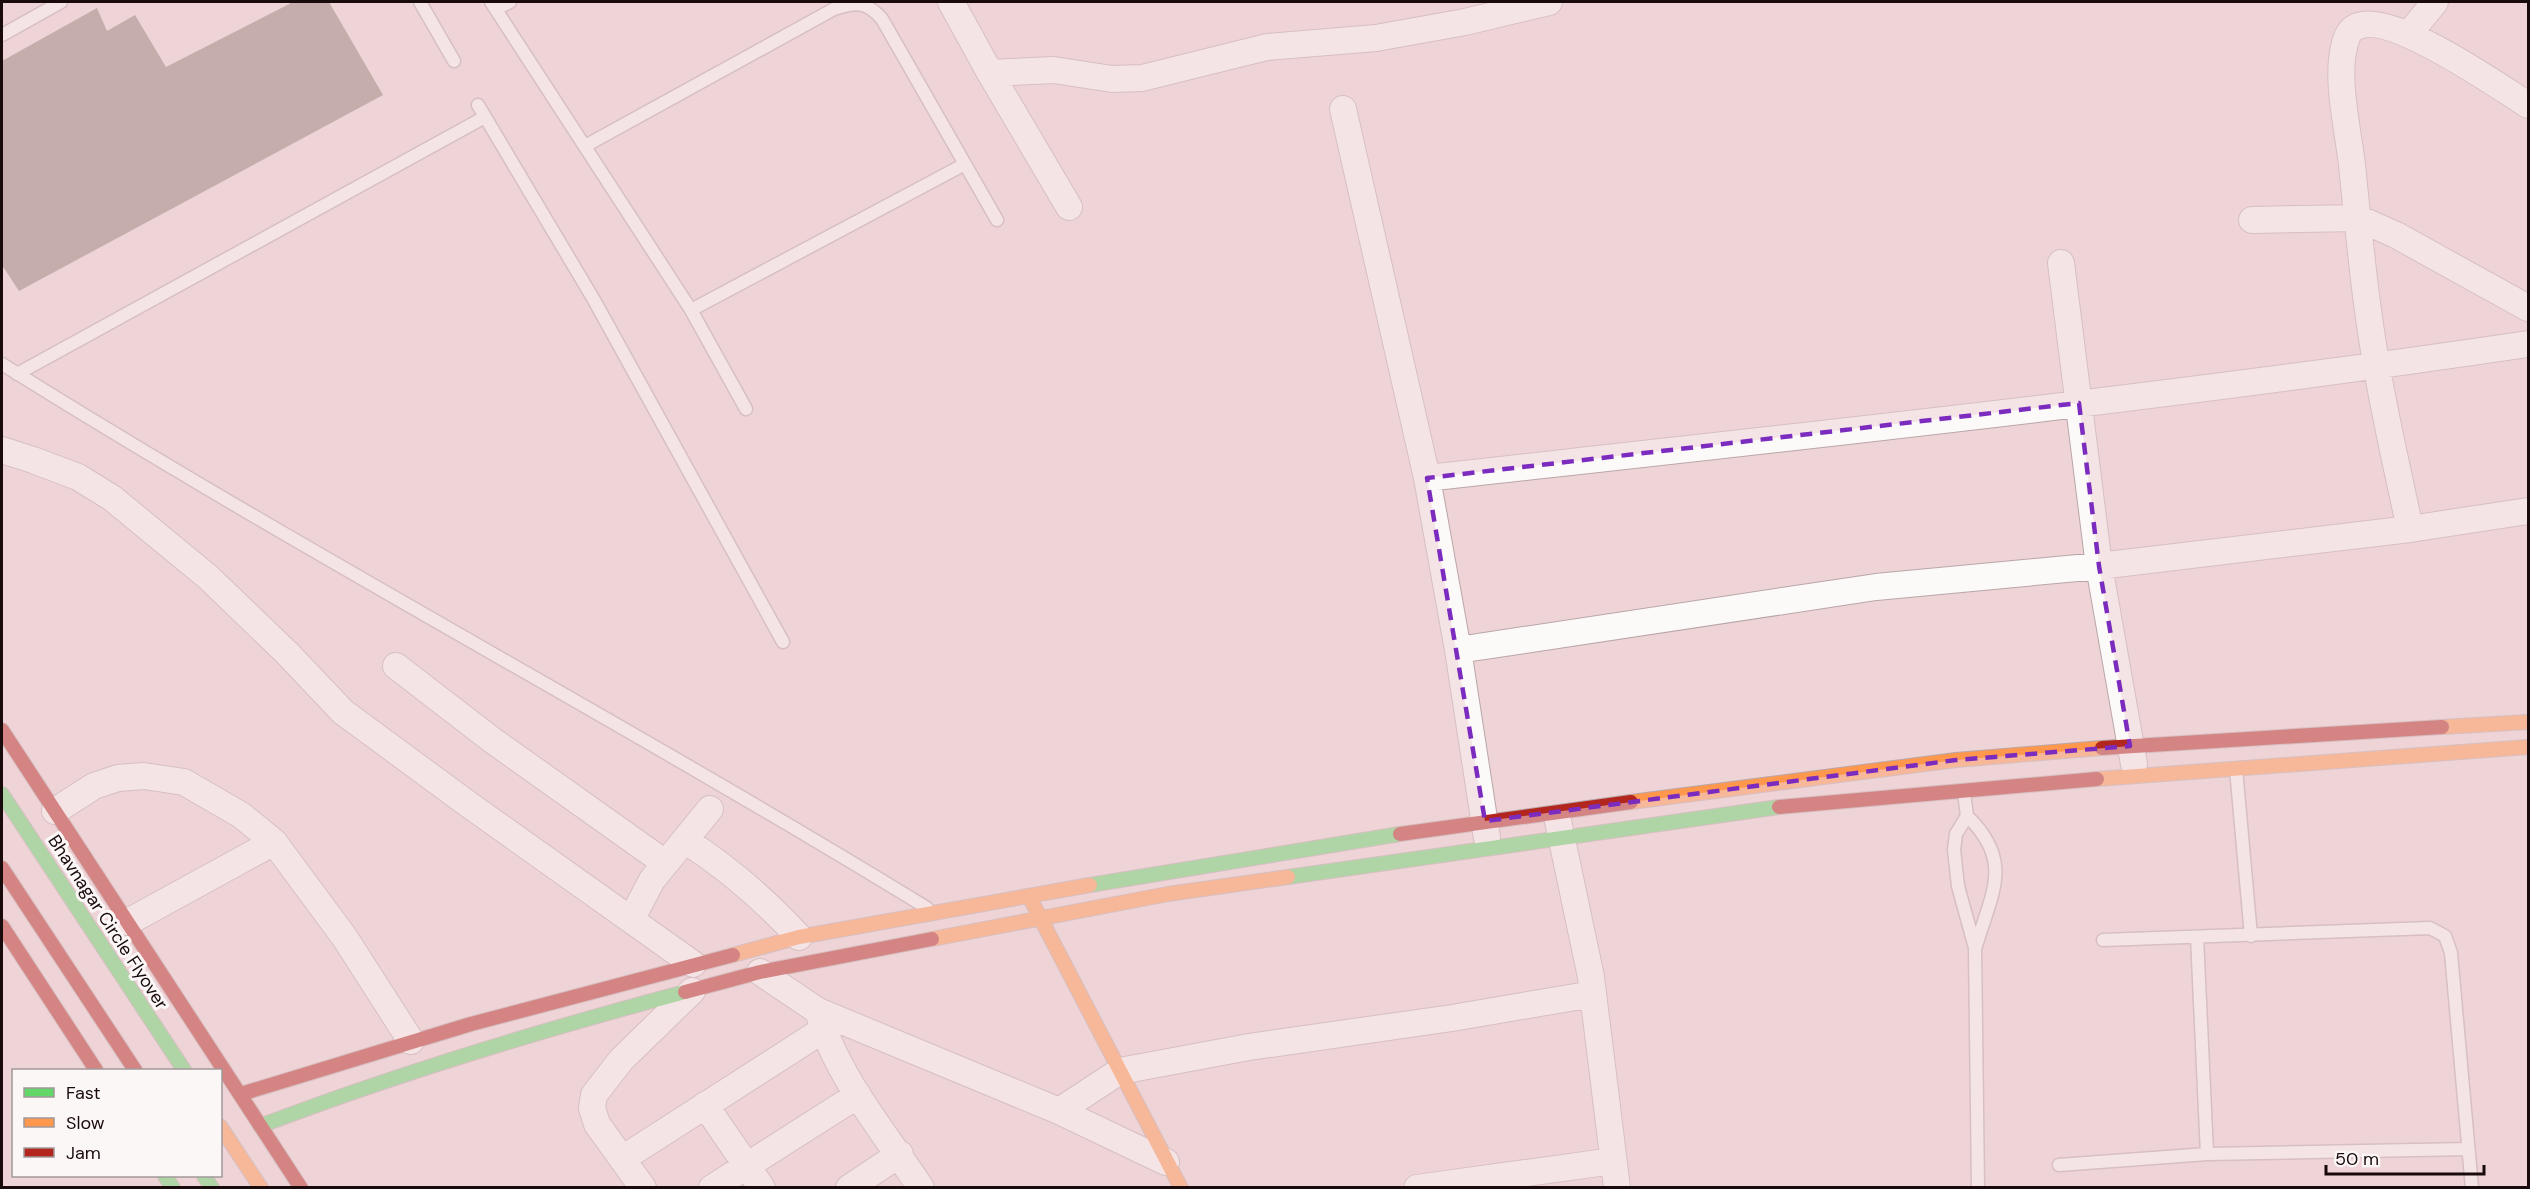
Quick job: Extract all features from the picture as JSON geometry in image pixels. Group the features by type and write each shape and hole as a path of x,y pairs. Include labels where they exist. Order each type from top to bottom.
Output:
{"main road":[{"path":"241,1094 411,1041 799,937 1028,895 1485,821 1956,760 2130,746 2529,722"},
{"path":"2,730 301,1188"},
{"path":"260,1126 325,1101 496,1046 760,972 1168,894 1562,840 1773,808 2136,776 2529,747"},
{"name":"Bhavnagar Circle Flyover","path":"2,794 183,1069"},
{"path":"2,867 134,1069"},
{"path":"1028,895 1120,1071 1172,1179"},
{"path":"2,926 95,1069"},
{"path":"222,1129 261,1188"}],"street":[{"path":"951,2 990,73 1070,207"},
{"path":"990,73 1054,70 1112,79 1142,78 1267,46 1376,38 1462,12 1549,2"},
{"path":"2408,35 2435,2"},
{"path":"2410,529 2376,367 2342,74 2344,44 2349,32 2359,25 2379,25 2435,47 2529,105"},
{"path":"1343,109 1427,478 1458,650 1489,850"},
{"path":"2252,220 2358,218 2396,235 2529,308"},
{"path":"2061,263 2099,566 2136,776"},
{"path":"1427,478 2376,367 2529,344"},
{"path":"2,450 78,477 112,498 208,577 287,652 343,712 693,964"},
{"path":"1458,650 1876,587 2099,566 2410,529 2529,511"},
{"path":"396,666 492,740 665,863"},
{"path":"55,811 94,786 118,778 144,776 184,782 241,815 274,842 345,938 411,1041"},
{"path":"632,918 652,880 710,809"},
{"path":"1556,811 1593,994 1617,1188"},
{"path":"686,841 711,857 751,889 799,937"},
{"path":"128,922 274,842"},
{"path":"760,972 821,1021 1059,1112 1172,1179"},
{"path":"643,1188 597,1124 592,1108 594,1095 621,1060 694,989"},
{"path":"1059,1112 1120,1071 1249,1047 1452,1018 1593,994"},
{"path":"821,1021 858,1095 921,1188"},
{"path":"622,1159 705,1106 821,1021"},
{"path":"712,1188 858,1095"},
{"path":"705,1106 762,1188"},
{"path":"849,1188 900,1154"},
{"path":"1417,1188 1613,1161"}],"lane":[{"path":"2,35 61,2"},
{"path":"420,2 454,61"},
{"path":"510,2 493,5 692,310 747,409"},
{"path":"585,146 834,9 854,3 872,8 882,19 998,220"},
{"path":"478,105 594,300 783,642"},
{"path":"17,374 485,117"},
{"path":"692,310 965,164"},
{"path":"2,364 511,666 784,820 933,912"},
{"path":"2236,769 2251,936"},
{"path":"1964,792 1967,816 1983,832 1993,851 1996,869 1994,886 1975,948"},
{"path":"1967,816 1956,834 1954,850 1958,886 1975,948 1978,1188"},
{"path":"2103,940 2430,928 2445,936 2451,953 2472,1188"},
{"path":"2197,937 2207,1154"},
{"path":"2059,1165 2207,1154 2468,1149"}],"highlighted area":[{"path":"2079,403 2099,566 2130,746 1956,760 1485,821 1427,478"}],"building":[{"path":"293,2 329,2 383,95 19,291 2,265 2,61 97,8 107,31 135,15 166,67"}],"traffic: fast":[{"path":"2,794 183,1069"},
{"path":"1288,877 1779,807"},
{"path":"1090,885 1400,834"},
{"path":"260,1126 471,1053 685,992"},
{"path":"166,1177 173,1188"},
{"path":"205,1177 212,1188"}],"traffic: slow":[{"path":"2442,727 2528,722"},
{"path":"2097,779 2528,747"},
{"path":"1631,802 1956,760 2102,748"},
{"path":"932,939 1168,894 1288,877"},
{"path":"733,955 799,937 1090,885"},
{"path":"1031,900 1181,1188"},
{"path":"222,1129 261,1188"}],"traffic: jam":[{"path":"2102,748 2442,727"},
{"path":"2,730 301,1188"},
{"path":"1779,807 2097,779"},
{"path":"1400,834 1631,802"},
{"path":"2,868 134,1069"},
{"path":"2,926 95,1069"},
{"path":"685,992 760,972 932,939"},
{"path":"241,1094 471,1024 733,955"}]}
